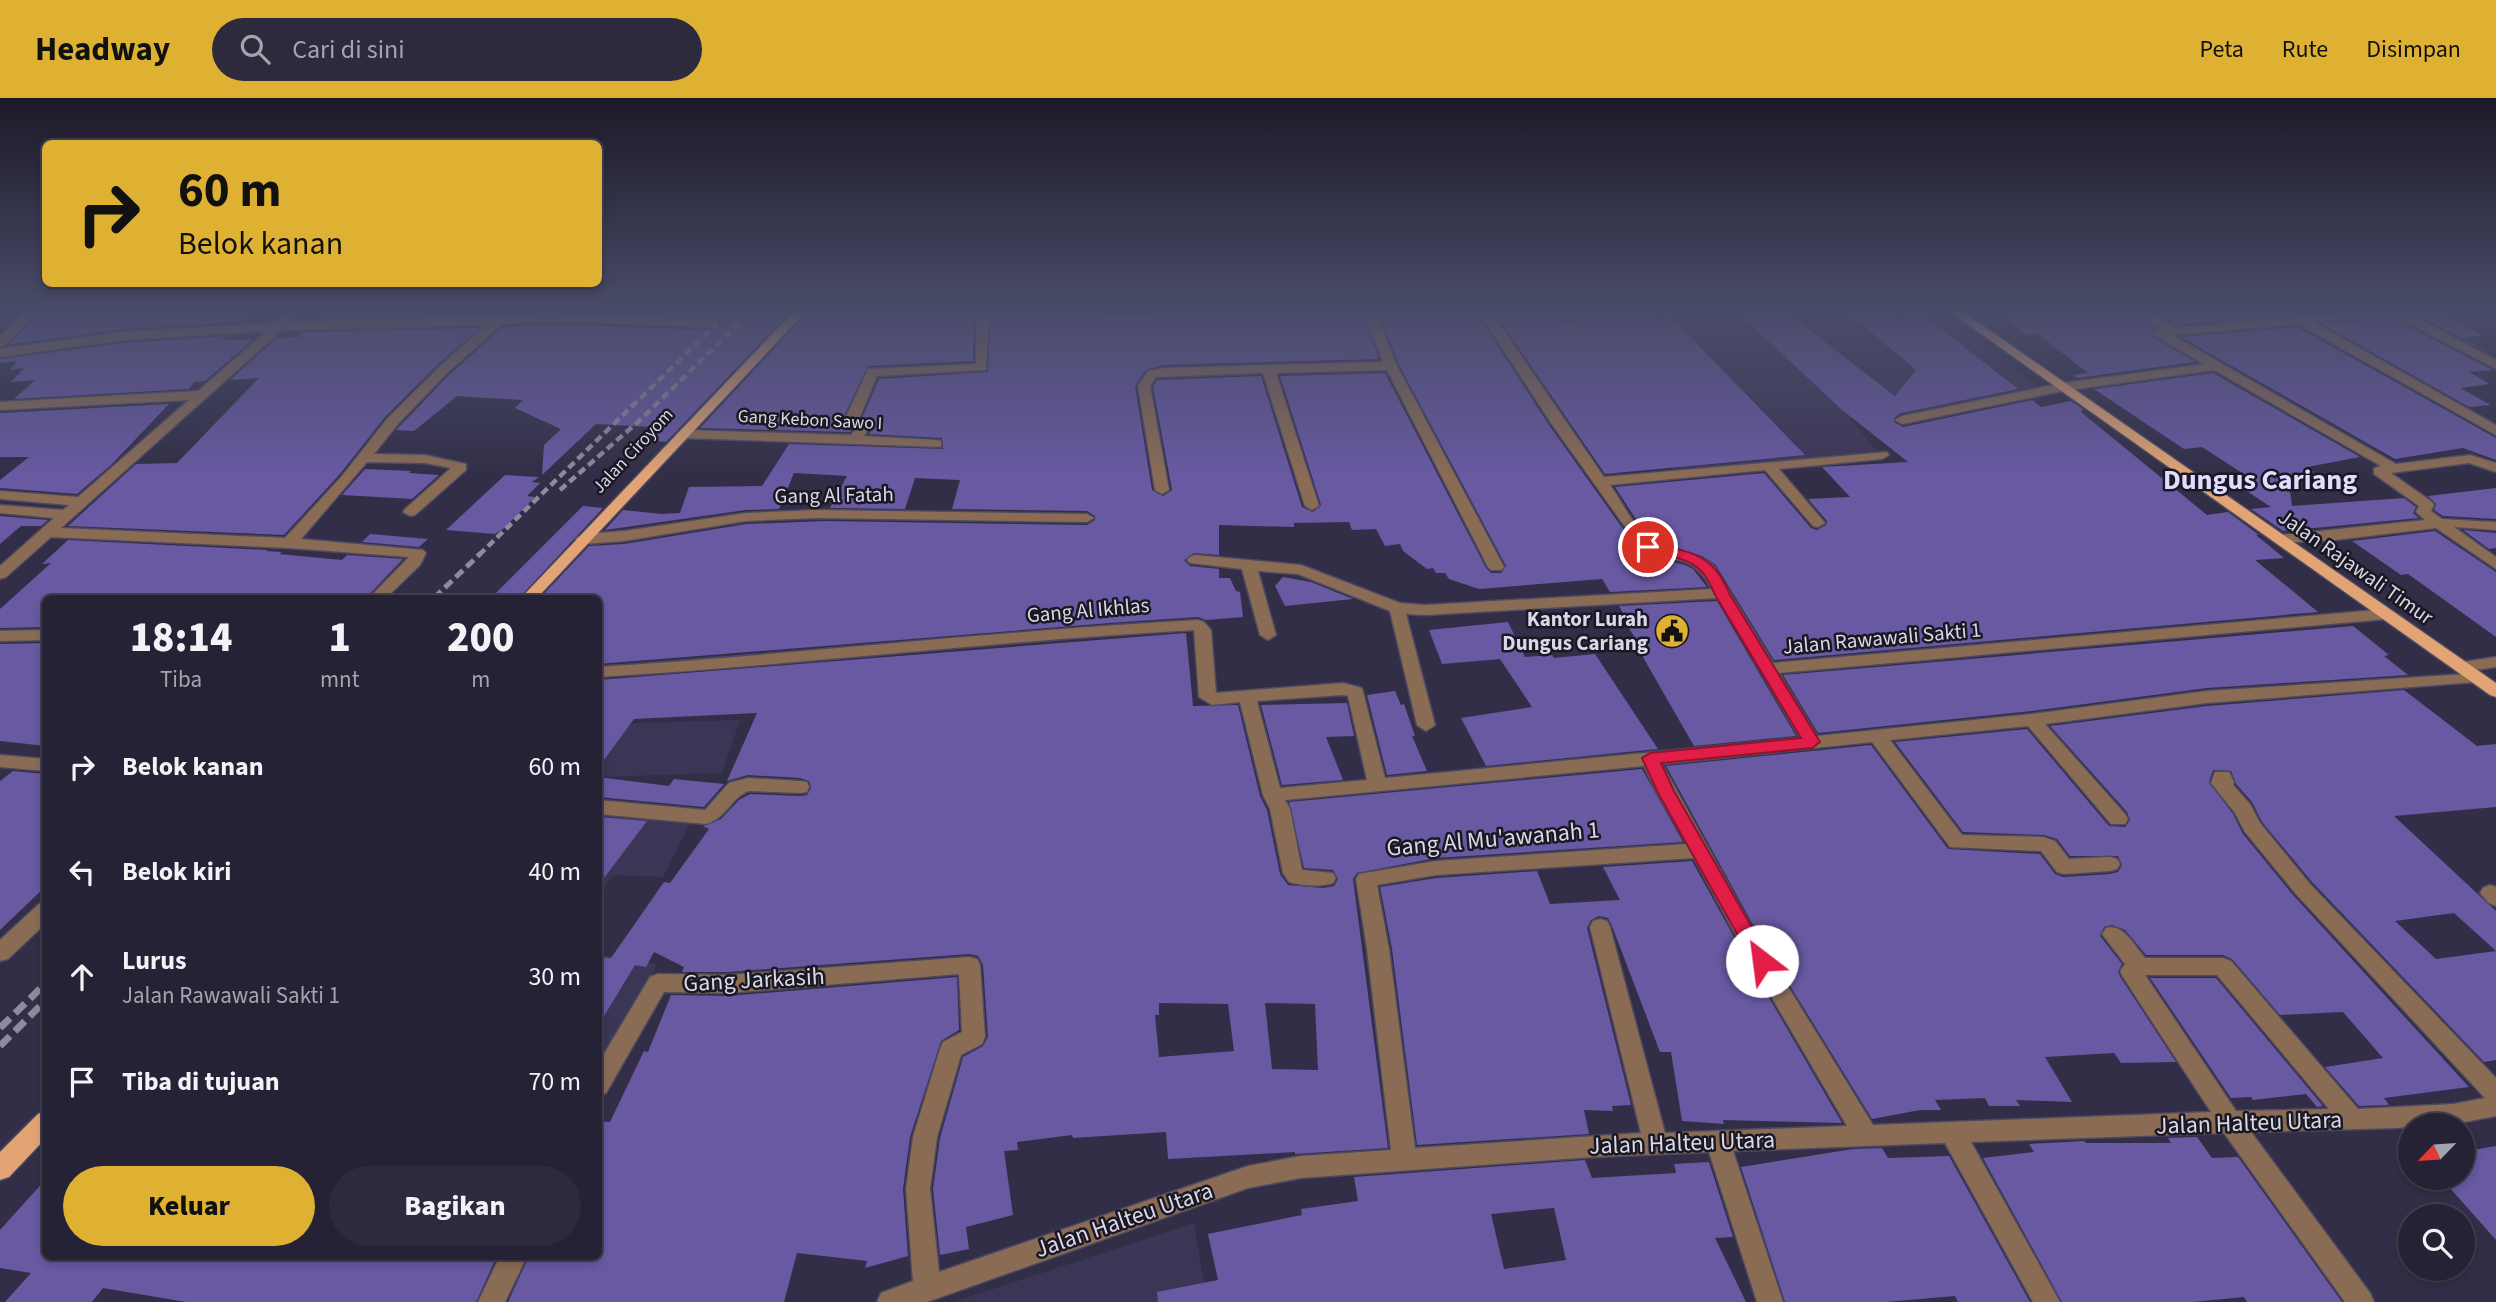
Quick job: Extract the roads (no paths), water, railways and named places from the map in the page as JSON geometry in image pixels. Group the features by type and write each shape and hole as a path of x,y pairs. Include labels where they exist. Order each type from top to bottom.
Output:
{"main road":[{"name":"Jalan Ciroyom","path":"532,595 749,365"},
{"name":"Jalan Rajawali Timur","path":"2032,365 2496,691"},
{"path":"0,1169 42,1125"}],"street":[{"path":"0,574 236,365"},
{"path":"289,543 448,365"},
{"path":"855,440 865,424 851,421 873,371 982,365"},
{"name":"Jalan Rawawali Sakti 1","path":"1520,365 1558,423 1648,547 1700,560 1723,574 1722,593 1768,669 2387,614"},
{"path":"2380,365 2496,431"},
{"path":"1162,490 1144,386 1152,374 1391,366 1496,567"},
{"path":"1902,420 2063,387 2216,366 2394,468"},
{"path":"1268,369 1312,506"},
{"path":"0,406 202,395"},
{"name":"Gang Kebon Sawo I","path":"683,434 936,444"},
{"path":"1600,482 1882,455"},
{"path":"363,458 415,460 461,467 410,512"},
{"path":"2496,468 2470,458 2379,471 2427,505 2421,511 2496,564"},
{"path":"1768,465 1818,523"},
{"path":"0,495 81,502"},
{"path":"0,509 66,515"},
{"name":"Gang Al Fatah","path":"583,539 624,536 746,517 830,514 1087,519"},
{"path":"2281,540 2437,522 2496,526"},
{"path":"50,532 289,543 418,553 415,562 380,595"},
{"path":"1195,560 1301,570 1398,608 1425,610 1722,593"},
{"path":"1249,566 1268,635"},
{"path":"1398,608 1426,725"},
{"name":"Gang Al Ikhlas","path":"602,672 742,663 1198,625 1203,630 1208,697 1212,699 1247,696"},
{"path":"0,636 42,635"},
{"path":"1272,794 2032,720 2207,697 2469,672 2496,662"},
{"path":"1768,669 1812,742"},
{"path":"1326,878 1303,878 1293,873 1282,817 1272,794 1247,696 1343,689 1356,692 1377,784"},
{"path":"2032,720 2118,820"},
{"path":"1877,736 1957,842 2043,844 2048,846 2064,867 2110,864"},
{"path":"1650,758 1665,791 1700,849 1748,939 1867,1137"},
{"path":"1,762 42,765"},
{"path":"2222,777 2225,782 2220,783 2244,809 2252,827 2303,889 2496,1094"},
{"path":"602,807 706,817 712,815 736,788 748,784 800,787"},
{"name":"Gang Al Mu'awanah 1","path":"1404,1159 1378,949 1366,878 1436,868 1700,849"},
{"path":"0,953 42,914"},
{"path":"1600,927 1656,1144"},
{"path":"2113,934 2139,966 2223,967 2353,1120"},
{"name":"Gang Jarkasih","path":"602,1079 658,983 728,984 969,965 974,1037 951,1049 925,1138 918,1189 927,1288"},
{"path":"2131,971 2230,1122 2361,1302"},
{"name":"Jalan Halteu Utara","path":"890,1302 1248,1177 1301,1167 1656,1144 2230,1122 2353,1120 2455,1114 2496,1106"},
{"path":"1953,1134 2047,1302"},
{"path":"1718,1142 1770,1302"},
{"path":"491,1302 512,1260"}],"railway":[{"path":"479,555 674,365"},
{"path":"560,490 639,421 696,365"},
{"path":"437,595 481,553"},
{"path":"0,1028 42,987"},
{"path":"0,1046 42,1004"}],"place":[{"name":"Kantor Lurah Dungus Cariang","path":"1672,631"}],"district":[{"name":"Dungus Cariang","path":"2260,480"}]}
